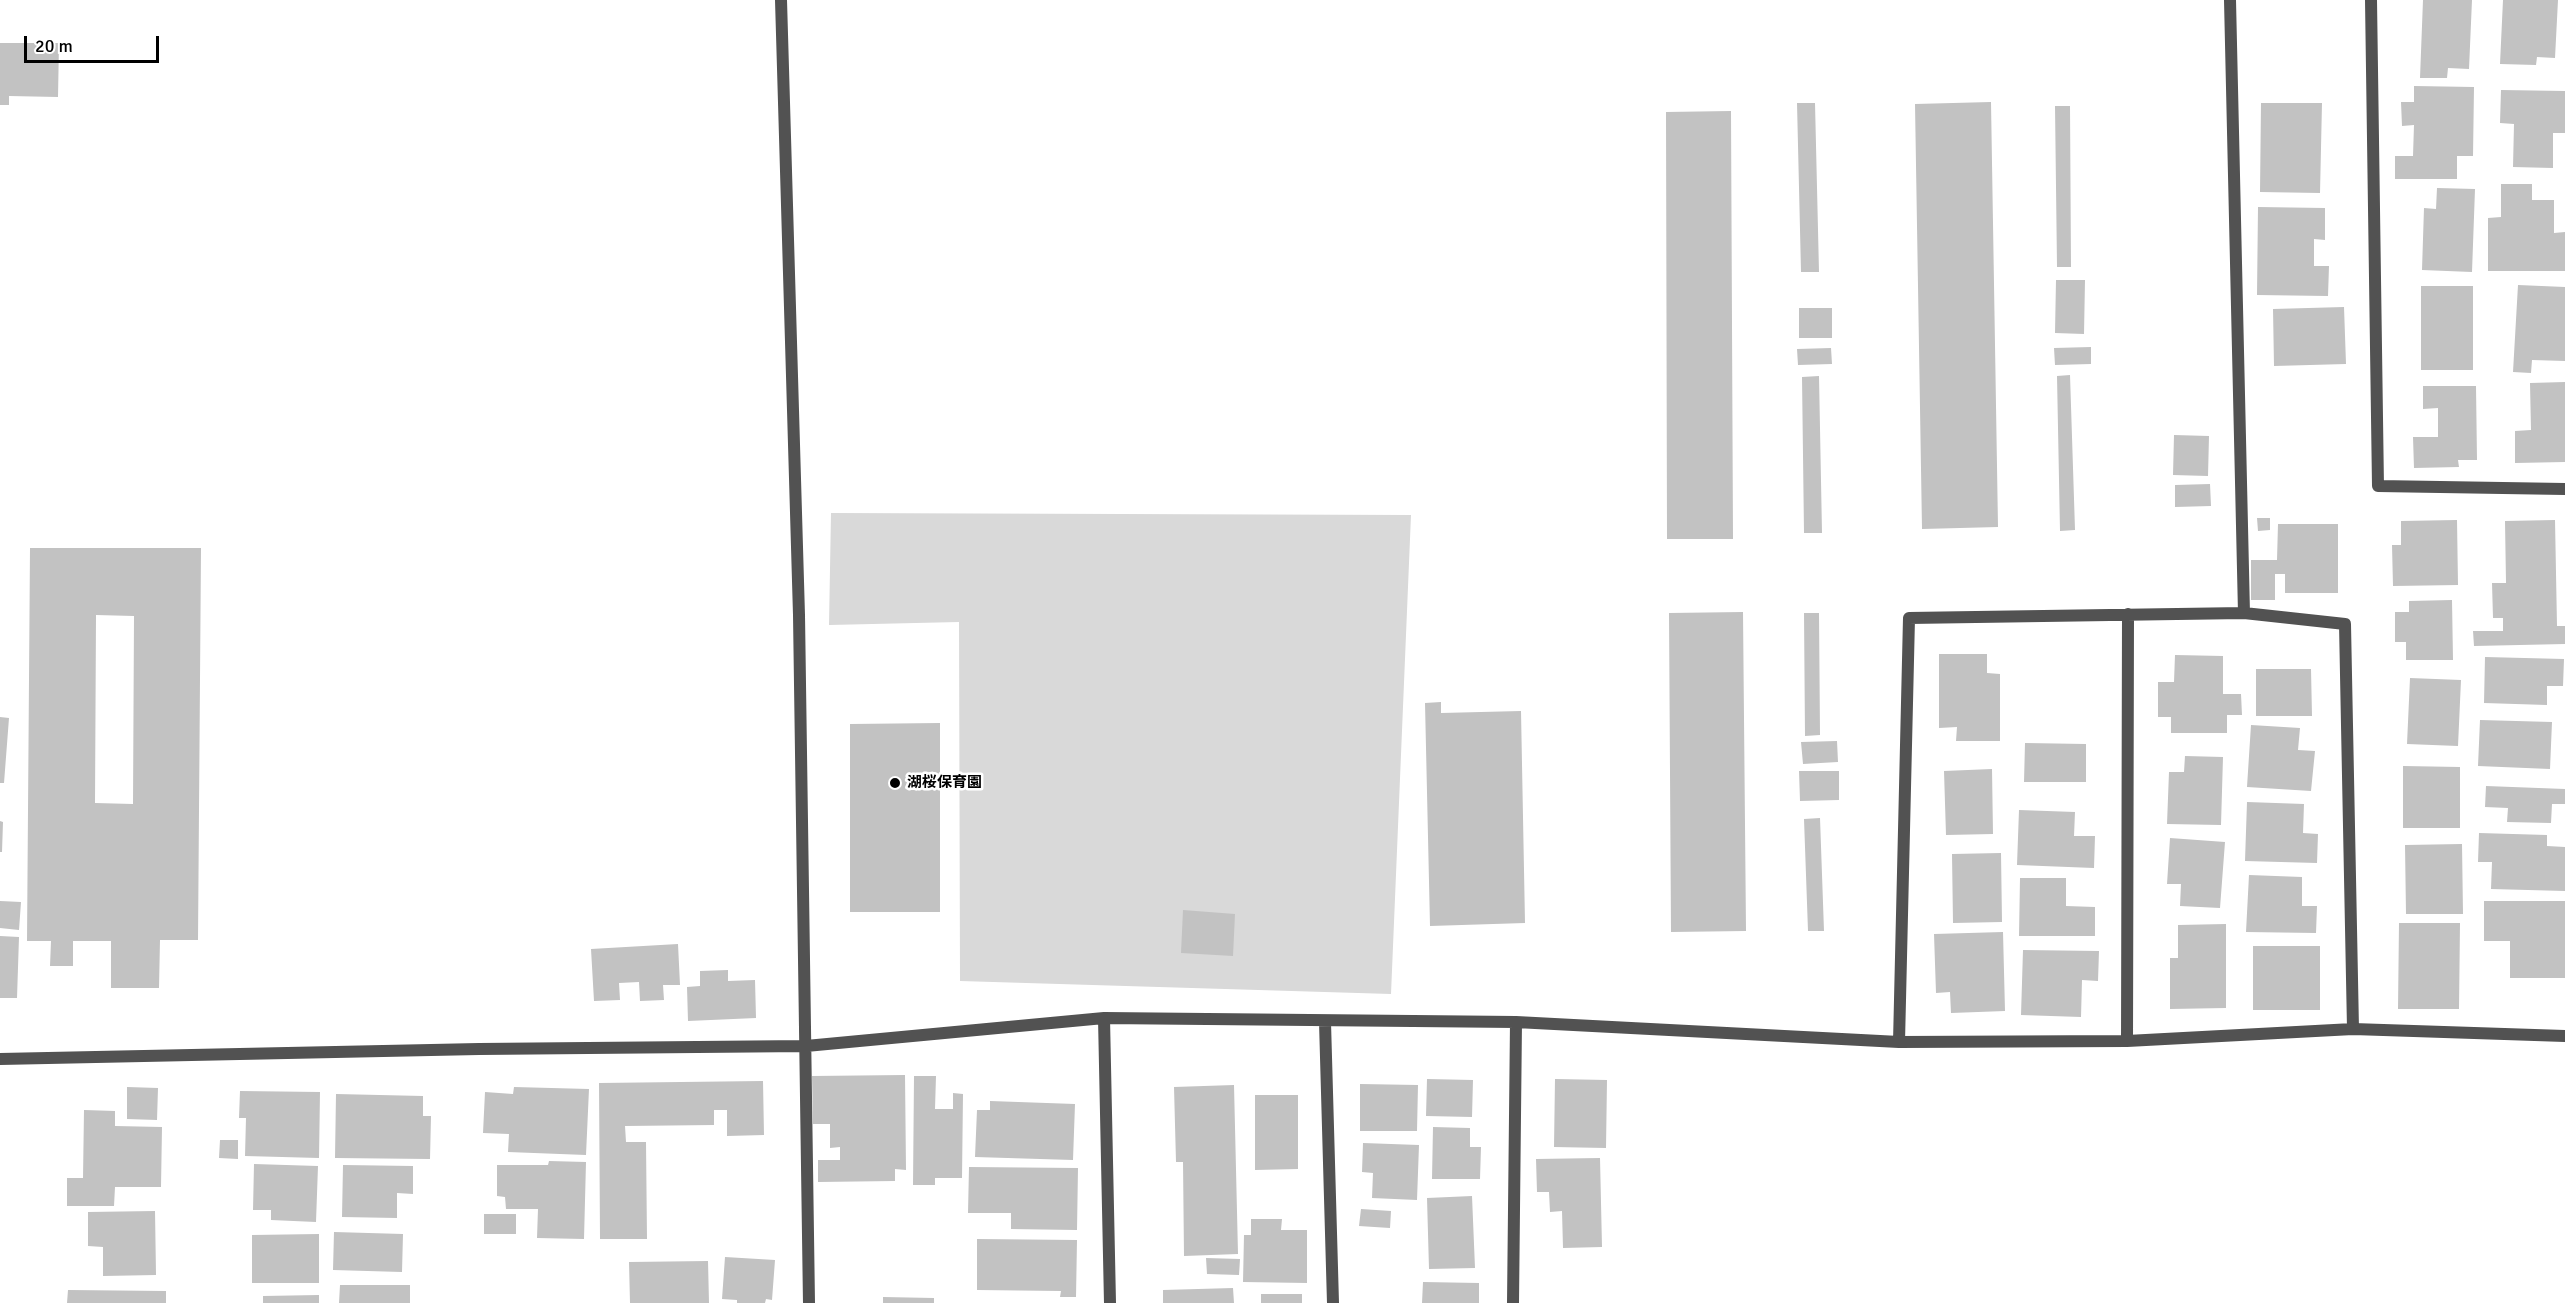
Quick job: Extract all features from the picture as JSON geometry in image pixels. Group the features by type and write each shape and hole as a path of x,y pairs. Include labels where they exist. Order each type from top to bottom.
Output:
{"street":[{"path":"782,0 799,615 809,1303"},
{"path":"2230,0 2244,613"},
{"path":"2371,0 2378,486 2565,489"},
{"path":"1899,1042 1909,618 2244,613 2345,624 2353,1029"},
{"path":"2127,1041 2128,614"},
{"path":"1104,1018 1110,1303"},
{"path":"0,1059 478,1048 806,1046 1104,1018 1516,1023 1899,1042 2127,1041 2353,1029 2565,1036"},
{"path":"1325,1022 1333,1303"},
{"path":"1513,1303 1516,1023"}],"shaded area":[{"path":"831,513 1411,515 1391,994 960,981 959,622 829,625"}],"building":[{"path":"2423,0 2472,0 2469,69 2448,68 2447,78 2420,78"},
{"path":"2503,0 2558,0 2555,58 2537,57 2536,65 2500,64"},
{"path":"0,43 59,43 58,97 9,96 9,105 0,105"},
{"path":"2414,86 2474,87 2473,156 2457,156 2457,179 2395,179 2395,156 2413,156 2414,125 2402,126 2401,102 2414,102"},
{"path":"2501,90 2565,91 2565,133 2553,133 2553,168 2513,167 2514,124 2500,123"},
{"path":"1991,102 1998,527 1922,529 1915,104"},
{"path":"1797,103 1815,103 1819,272 1801,272"},
{"path":"2261,103 2322,103 2320,193 2260,192"},
{"path":"2055,106 2070,106 2071,267 2057,267"},
{"path":"1731,111 1733,539 1667,539 1666,112"},
{"path":"2501,184 2532,184 2532,200 2554,200 2554,233 2565,232 2565,271 2488,271 2488,218 2501,217"},
{"path":"2437,188 2475,189 2472,272 2422,270 2424,208 2436,209"},
{"path":"2258,207 2325,208 2325,240 2314,239 2314,266 2329,266 2328,296 2257,295"},
{"path":"2056,280 2085,280 2084,334 2055,333"},
{"path":"2518,285 2565,287 2565,361 2532,360 2531,373 2513,372"},
{"path":"2421,286 2473,286 2473,370 2421,370"},
{"path":"2344,307 2346,364 2274,366 2273,309"},
{"path":"1799,308 1832,308 1832,338 1799,338"},
{"path":"2091,347 2091,364 2055,365 2054,348"},
{"path":"1831,348 1832,364 1798,365 1797,349"},
{"path":"2070,375 2075,530 2060,531 2057,376"},
{"path":"1819,376 1822,533 1804,533 1802,377"},
{"path":"2565,382 2565,462 2515,463 2515,431 2531,430 2530,383"},
{"path":"2423,386 2476,386 2477,460 2458,460 2459,467 2414,468 2413,437 2438,437 2438,408 2423,409"},
{"path":"2174,435 2209,436 2208,476 2173,475"},
{"path":"2210,484 2211,506 2175,507 2175,485"},
{"path":"2257,518 2270,518 2270,530 2258,531"},
{"path":"2457,520 2458,585 2393,586 2392,545 2401,545 2401,521"},
{"path":"2555,520 2557,626 2565,626 2565,644 2474,646 2473,631 2503,631 2503,618 2493,618 2492,583 2506,583 2505,521"},
{"path":"2278,524 2338,524 2338,593 2285,593 2285,574 2275,574 2275,600 2251,600 2251,560 2277,560"},
{"path":"30,548 201,548 198,940 160,940 159,988 111,988 111,941 73,941 73,966 50,966 51,941 27,941","holes":["96,615 134,616 133,804 95,803"]},
{"path":"2452,600 2453,660 2406,660 2406,642 2395,642 2395,612 2409,612 2409,601"},
{"path":"1743,612 1746,931 1671,932 1669,613"},
{"path":"1804,613 1819,613 1820,735 1805,736"},
{"path":"1939,654 1987,654 1987,673 2000,674 2000,741 1956,741 1957,727 1939,728"},
{"path":"2175,655 2223,656 2223,694 2241,694 2242,715 2227,715 2227,733 2171,733 2171,717 2158,717 2158,682 2174,682"},
{"path":"2485,657 2564,659 2563,686 2547,686 2547,705 2484,703"},
{"path":"2256,669 2311,669 2312,716 2256,716"},
{"path":"2410,678 2461,680 2458,746 2407,744"},
{"path":"1441,702 1441,713 1521,711 1525,923 1430,926 1425,703"},
{"path":"0,717 9,718 4,783 0,783"},
{"path":"2480,720 2552,722 2550,769 2478,766"},
{"path":"940,723 940,912 850,912 850,724"},
{"path":"2251,725 2300,728 2298,750 2315,751 2311,791 2247,787"},
{"path":"1837,741 1838,762 1803,764 1801,742"},
{"path":"2025,743 2086,744 2086,782 2024,782"},
{"path":"2185,756 2223,757 2221,825 2167,824 2169,772 2184,772"},
{"path":"2403,766 2460,767 2460,828 2403,828"},
{"path":"1992,769 1993,834 1946,835 1944,771"},
{"path":"1799,771 1839,771 1839,800 1800,801"},
{"path":"2486,786 2565,789 2565,804 2552,804 2551,823 2507,822 2508,808 2485,807"},
{"path":"2247,802 2304,804 2303,833 2318,834 2317,863 2245,861"},
{"path":"2019,810 2075,812 2074,836 2095,836 2094,868 2017,865"},
{"path":"1820,818 1824,931 1808,931 1804,819"},
{"path":"0,821 3,822 2,852 0,852"},
{"path":"2479,833 2547,835 2547,846 2565,847 2565,891 2491,889 2492,862 2478,862"},
{"path":"2170,838 2225,842 2220,908 2180,906 2181,884 2167,884"},
{"path":"2462,844 2463,914 2406,914 2405,845"},
{"path":"2001,853 2002,922 1953,923 1952,854"},
{"path":"2249,875 2302,877 2302,906 2317,906 2316,933 2246,932"},
{"path":"2020,878 2066,878 2066,906 2095,907 2095,936 2019,936"},
{"path":"0,901 21,902 19,930 0,928"},
{"path":"2484,901 2565,901 2565,978 2510,978 2510,941 2484,941"},
{"path":"1183,910 1235,914 1233,956 1181,953"},
{"path":"2399,923 2460,923 2459,1009 2398,1009"},
{"path":"2226,924 2226,1008 2170,1009 2170,958 2178,958 2178,925"},
{"path":"2003,932 2005,1011 1951,1013 1950,992 1936,993 1934,934"},
{"path":"0,936 19,937 17,998 0,998"},
{"path":"678,944 680,985 663,985 664,1000 640,1001 639,982 619,983 620,1000 594,1001 591,949"},
{"path":"2253,946 2320,946 2320,1010 2253,1010"},
{"path":"2023,950 2099,951 2098,981 2082,980 2081,1017 2021,1015"},
{"path":"728,970 728,981 755,980 756,1018 688,1021 687,987 700,986 700,971"},
{"path":"905,1075 906,1170 895,1169 895,1181 818,1182 818,1160 840,1160 840,1147 830,1148 830,1124 813,1124 812,1076"},
{"path":"914,1076 936,1076 935,1109 953,1109 953,1093 963,1094 962,1178 935,1178 935,1185 913,1185"},
{"path":"1427,1079 1473,1080 1472,1117 1426,1116"},
{"path":"1555,1079 1607,1080 1606,1148 1554,1147"},
{"path":"763,1081 764,1135 727,1136 727,1110 714,1110 714,1125 625,1126 626,1142 646,1142 647,1239 600,1239 599,1083"},
{"path":"1360,1084 1418,1085 1417,1131 1360,1131"},
{"path":"1234,1085 1238,1254 1184,1256 1183,1162 1176,1162 1174,1087"},
{"path":"127,1087 158,1088 157,1120 127,1119"},
{"path":"514,1087 589,1089 586,1155 508,1152 509,1134 483,1133 485,1092 513,1094"},
{"path":"240,1091 320,1092 319,1158 245,1156 246,1118 239,1118"},
{"path":"336,1094 423,1096 423,1116 431,1116 430,1159 335,1158"},
{"path":"1255,1095 1298,1095 1298,1169 1255,1170"},
{"path":"990,1101 1075,1104 1073,1160 975,1157 977,1110 990,1110"},
{"path":"84,1110 115,1111 115,1126 162,1127 161,1187 115,1187 114,1206 67,1206 67,1178 83,1178"},
{"path":"1433,1127 1470,1128 1470,1147 1481,1147 1480,1179 1432,1179"},
{"path":"220,1140 238,1140 238,1159 219,1158"},
{"path":"1363,1143 1419,1145 1417,1200 1372,1198 1373,1173 1362,1172"},
{"path":"1600,1158 1602,1247 1563,1248 1562,1211 1550,1212 1549,1192 1537,1192 1536,1159"},
{"path":"549,1161 586,1162 584,1239 537,1238 538,1209 506,1209 505,1197 497,1196 497,1165 548,1165"},
{"path":"254,1164 318,1166 316,1222 271,1220 271,1210 253,1210"},
{"path":"343,1165 413,1166 413,1194 397,1193 397,1218 342,1217"},
{"path":"969,1167 1078,1168 1077,1230 1011,1229 1011,1213 968,1213"},
{"path":"1472,1196 1475,1268 1429,1269 1427,1198"},
{"path":"1361,1209 1391,1211 1390,1228 1359,1226"},
{"path":"155,1211 156,1275 103,1276 103,1247 88,1246 88,1212"},
{"path":"484,1214 516,1214 516,1234 484,1234"},
{"path":"1251,1219 1282,1219 1281,1230 1307,1230 1307,1283 1243,1282 1244,1235 1251,1235"},
{"path":"334,1232 403,1234 402,1272 333,1270"},
{"path":"319,1234 319,1283 252,1283 252,1235"},
{"path":"977,1239 1077,1240 1076,1297 1060,1297 1061,1291 977,1290"},
{"path":"725,1257 775,1260 772,1300 766,1299 765,1303 737,1303 737,1300 722,1299"},
{"path":"1206,1258 1240,1259 1239,1275 1207,1274"},
{"path":"708,1261 709,1303 630,1303 629,1262"},
{"path":"1423,1282 1479,1283 1479,1303 1422,1303"},
{"path":"340,1285 410,1285 410,1303 339,1303"},
{"path":"1233,1288 1234,1303 1163,1303 1163,1290"},
{"path":"68,1290 166,1291 166,1303 67,1303"},
{"path":"1261,1294 1302,1294 1302,1303 1261,1303"},
{"path":"319,1295 319,1303 263,1303 263,1296"},
{"path":"883,1297 934,1298 934,1303 883,1303"}],"place":[{"name":"湖桜保育園","path":"895,783"}]}
